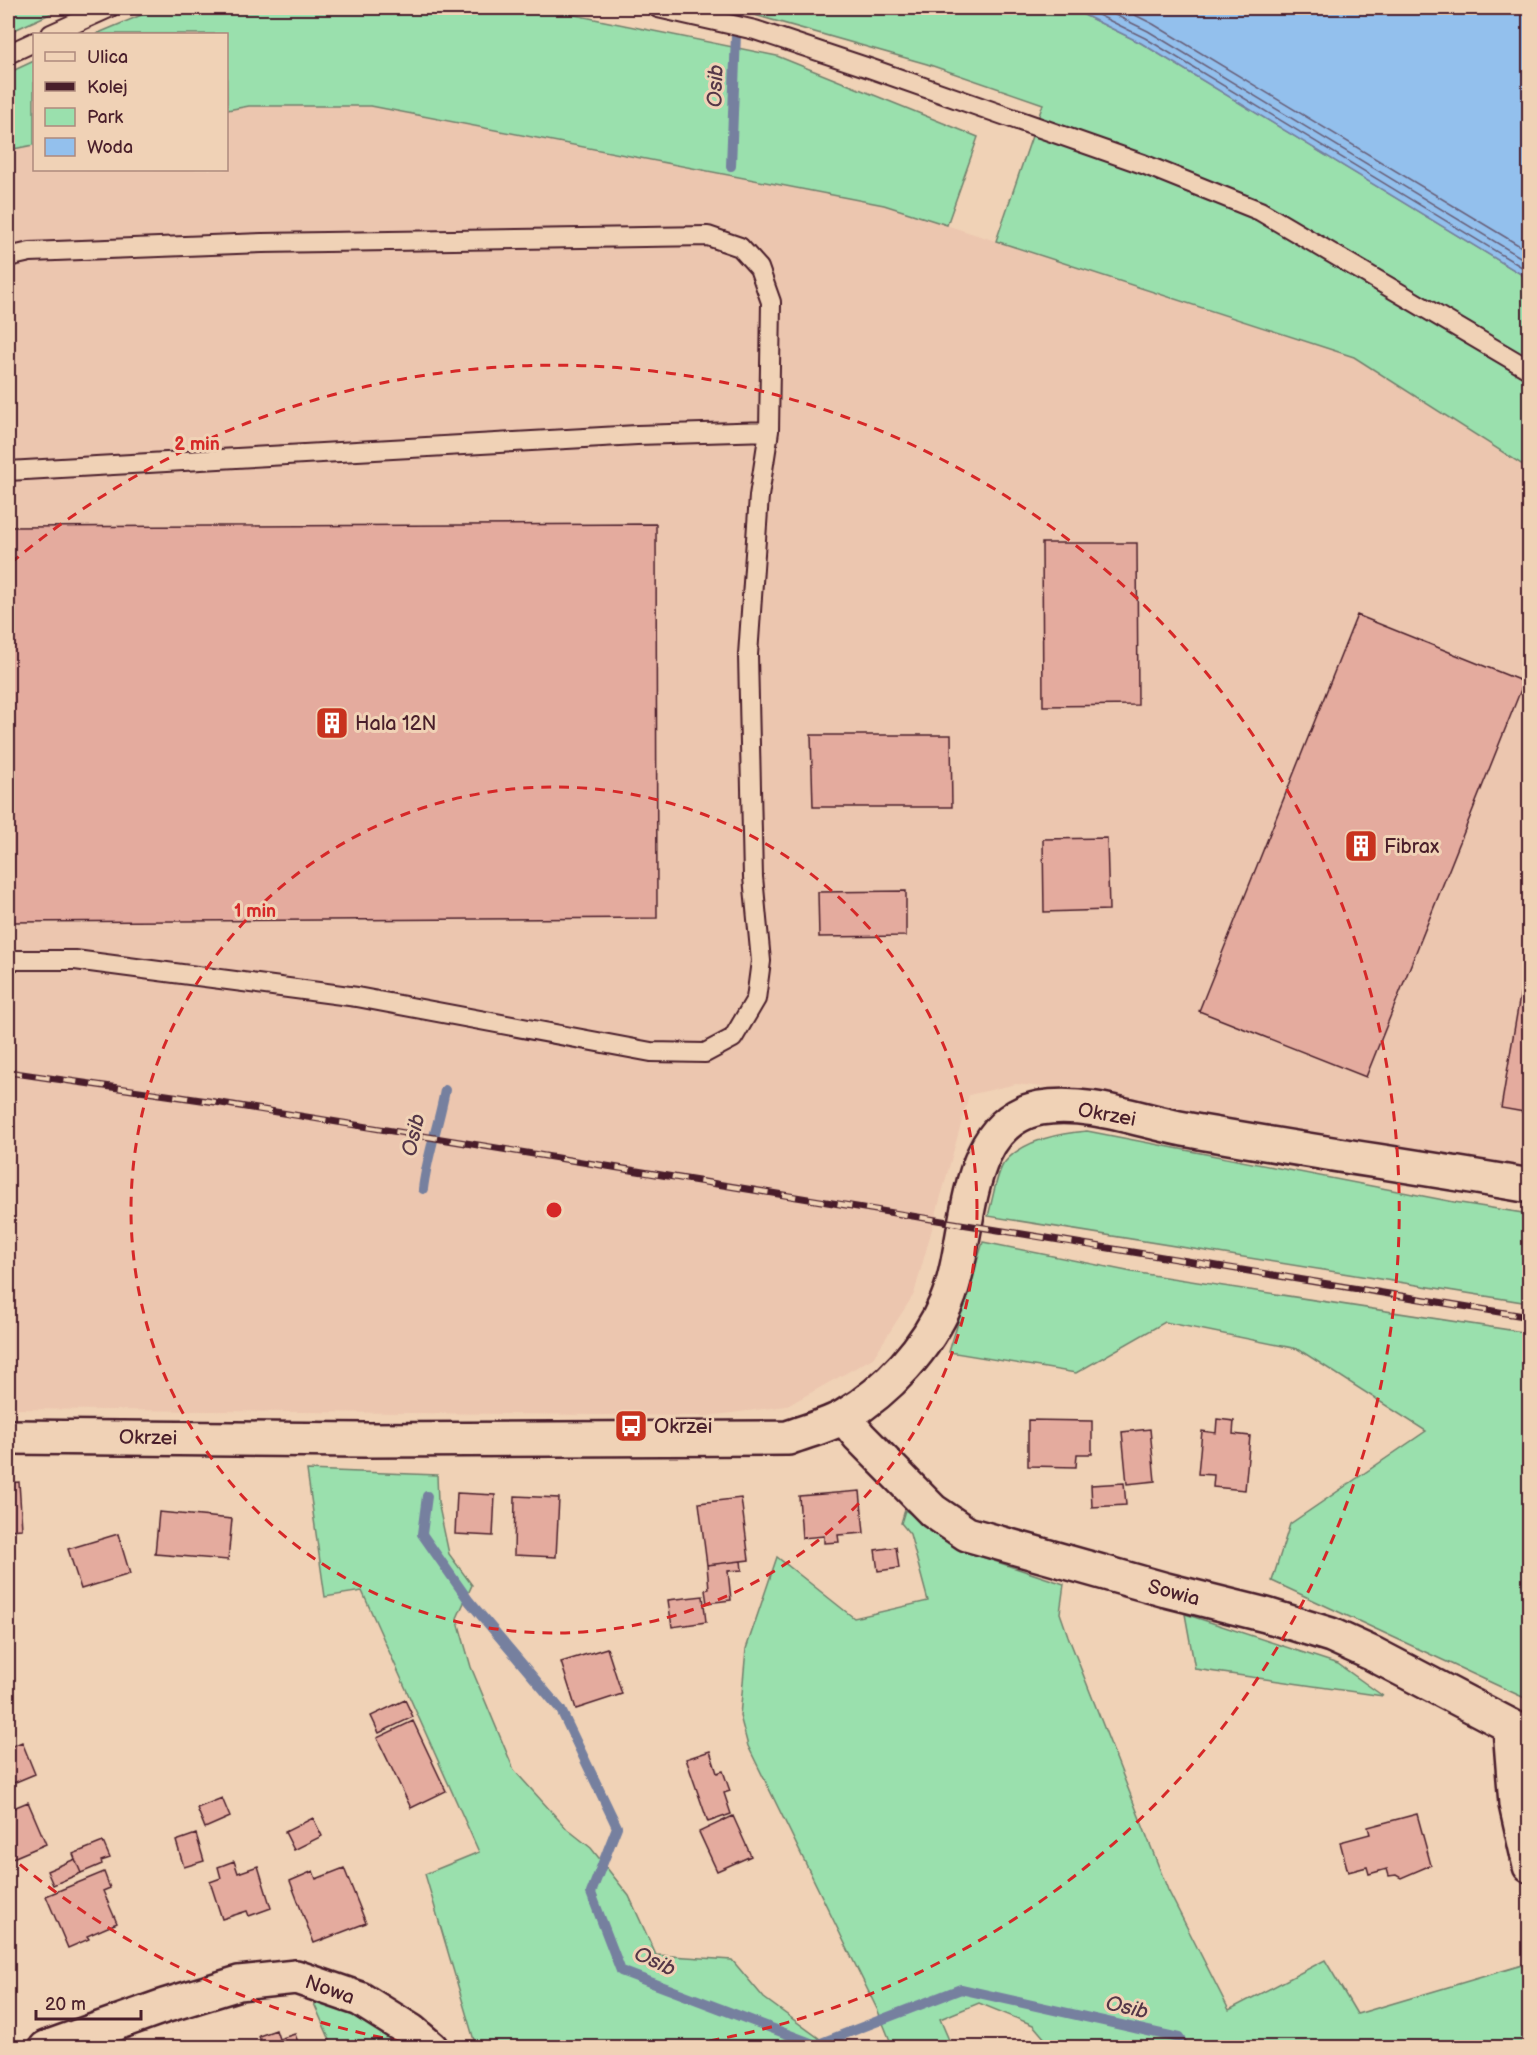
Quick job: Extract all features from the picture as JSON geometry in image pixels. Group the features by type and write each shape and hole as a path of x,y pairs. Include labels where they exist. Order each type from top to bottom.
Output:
{"street":[{"name":"Okrzei","path":"8,1437 788,1438 843,1417 889,1384 924,1342 947,1301 959,1260 976,1168 992,1139 1015,1118 1039,1108 1078,1106 1184,1129 1530,1186"},
{"name":"Sowia","path":"843,1417 933,1511 967,1534 1166,1590 1266,1615 1331,1635 1373,1654 1520,1732"},
{"path":"1520,1732 1516,1804 1530,1866"},
{"name":"Nowa","path":"46,2048 164,2006 238,1983 296,1977 360,1999 411,2031 431,2048"}],"lane":[{"path":"53,33 109,8"},
{"path":"658,8 755,30 1143,164 1260,211 1530,370"},
{"path":"8,54 33,42"},
{"path":"8,257 30,252 262,243 708,236 740,247 759,268 771,302 769,431 759,496 748,655 753,877 761,961 756,999 733,1038 705,1053 651,1052 357,997 75,960 8,960"},
{"path":"8,471 637,435 769,431"}],"shaded area":[{"path":"249,106 371,106 884,205 1354,357 1529,469 1529,1187 1121,1096 1016,1084 969,1095 914,1294 873,1358 787,1406 708,1416 8,1409 8,150 33,145 33,171 228,171 228,110"}],"green space":[{"path":"8,8 63,8 8,33"},
{"path":"158,8 540,8 777,56 978,137 947,225 884,205 371,106 249,106 228,110 228,33 98,33"},
{"path":"730,8 1070,8 1141,43 1529,279 1529,469 1354,357 996,241 1043,104 927,64"},
{"path":"33,61 33,145 8,150 8,73"},
{"path":"1087,1131 1454,1202 1529,1214 1529,1303 988,1216 1002,1166 1013,1154 1043,1139"},
{"path":"983,1242 1132,1272 1529,1333 1529,1700 1272,1581 1290,1524 1426,1431 1298,1349 1165,1322 1076,1373 949,1352"},
{"path":"307,1470 437,1475 438,1502 449,1554 472,1585 457,1618 471,1667 514,1770 567,1829 591,1848 629,1896 656,1955 732,1960 764,1998 831,2047 476,2047 425,1874 479,1852 362,1591 325,1597"},
{"path":"905,1510 970,1553 1064,1584 1060,1613 1068,1636 1168,1890 1229,2010 1325,1960 1357,2014 1529,1963 1529,2047 1052,2047 1033,2025 979,2003 940,2019 952,2047 882,2047 891,2043 878,2011 748,1746 740,1716 746,1649 777,1557 854,1618 928,1601 910,1534 901,1523"},
{"path":"1185,1614 1338,1664 1383,1696 1195,1669"},
{"path":"312,1999 353,2011 402,2047 333,2047"}],"water":[{"path":"1070,8 1529,8 1529,279 1141,43"}],"building":[{"name":"Hala 12N","path":"656,524 657,918 8,922 8,527"},
{"path":"1042,543 1137,543 1138,705 1043,706"},
{"name":"Fibrax","path":"1357,615 1524,682 1366,1077 1199,1011"},
{"path":"811,735 951,735 952,807 813,807"},
{"path":"1107,838 1109,910 1044,912 1043,839"},
{"path":"906,891 906,936 819,937 818,892"},
{"path":"1523,978 1530,979 1530,1113 1501,1108"},
{"path":"1217,1419 1234,1421 1233,1434 1250,1436 1245,1490 1213,1487 1214,1475 1198,1474 1202,1431 1216,1433"},
{"path":"1028,1420 1092,1421 1092,1454 1077,1454 1076,1467 1028,1466"},
{"path":"1150,1429 1155,1481 1127,1484 1122,1432"},
{"path":"19,1482 22,1529 8,1530 8,1483"},
{"path":"1124,1483 1126,1505 1092,1507 1091,1485"},
{"path":"860,1491 864,1533 838,1535 839,1542 824,1543 824,1536 802,1538 799,1496"},
{"path":"457,1493 495,1495 493,1536 455,1534"},
{"path":"515,1496 559,1498 556,1557 514,1555"},
{"path":"741,1498 749,1560 707,1565 699,1503"},
{"path":"159,1512 232,1519 228,1560 155,1554"},
{"path":"118,1534 130,1574 81,1589 68,1549"},
{"path":"896,1547 899,1568 878,1571 875,1550"},
{"path":"741,1561 742,1570 728,1571 731,1600 707,1603 705,1590 709,1589 707,1565"},
{"path":"703,1596 706,1622 672,1627 668,1600"},
{"path":"607,1648 622,1694 576,1709 561,1662"},
{"path":"405,1700 413,1717 379,1733 371,1716"},
{"path":"413,1721 446,1791 411,1808 377,1738"},
{"path":"22,1742 35,1774 11,1784 8,1776 8,1748"},
{"path":"710,1751 717,1773 723,1771 730,1791 724,1793 731,1814 708,1822 686,1759"},
{"path":"222,1798 230,1817 205,1828 197,1808"},
{"path":"8,1801 11,1809 28,1802 46,1844 8,1860"},
{"path":"1417,1814 1431,1865 1401,1878 1396,1875 1389,1876 1387,1869 1369,1874 1367,1867 1348,1872 1340,1842 1370,1834 1368,1827"},
{"path":"733,1816 751,1856 717,1871 699,1832"},
{"path":"313,1818 322,1836 294,1850 285,1832"},
{"path":"196,1834 204,1861 184,1867 176,1841"},
{"path":"103,1842 110,1858 81,1873 73,1854"},
{"path":"75,1859 81,1873 53,1885 47,1871"},
{"path":"234,1861 238,1873 258,1866 271,1908 249,1916 247,1911 222,1919 210,1882 221,1878 218,1867"},
{"path":"344,1868 366,1923 314,1943 290,1881 313,1871 316,1879"},
{"path":"104,1872 110,1888 103,1891 117,1923 87,1936 89,1939 68,1948 46,1896"},
{"path":"276,2030 279,2039 295,2034 300,2048 255,2048 262,2045 259,2036"}],"waterway":[{"name":"Osib","path":"731,166 737,8"},
{"name":"Osib","path":"423,1189 445,1090"},
{"name":"Osib","path":"427,1496 422,1534 469,1601 561,1710 617,1827 591,1893 621,1971 816,2045 961,1989 1179,2038 1186,2048"}],"railway":[{"path":"8,1072 215,1102 1530,1317"}],"place":[{"name":"Hala 12N","path":"332,723"},
{"name":"Fibrax","path":"1361,846"},
{"name":"Okrzei","path":"631,1426"}]}
